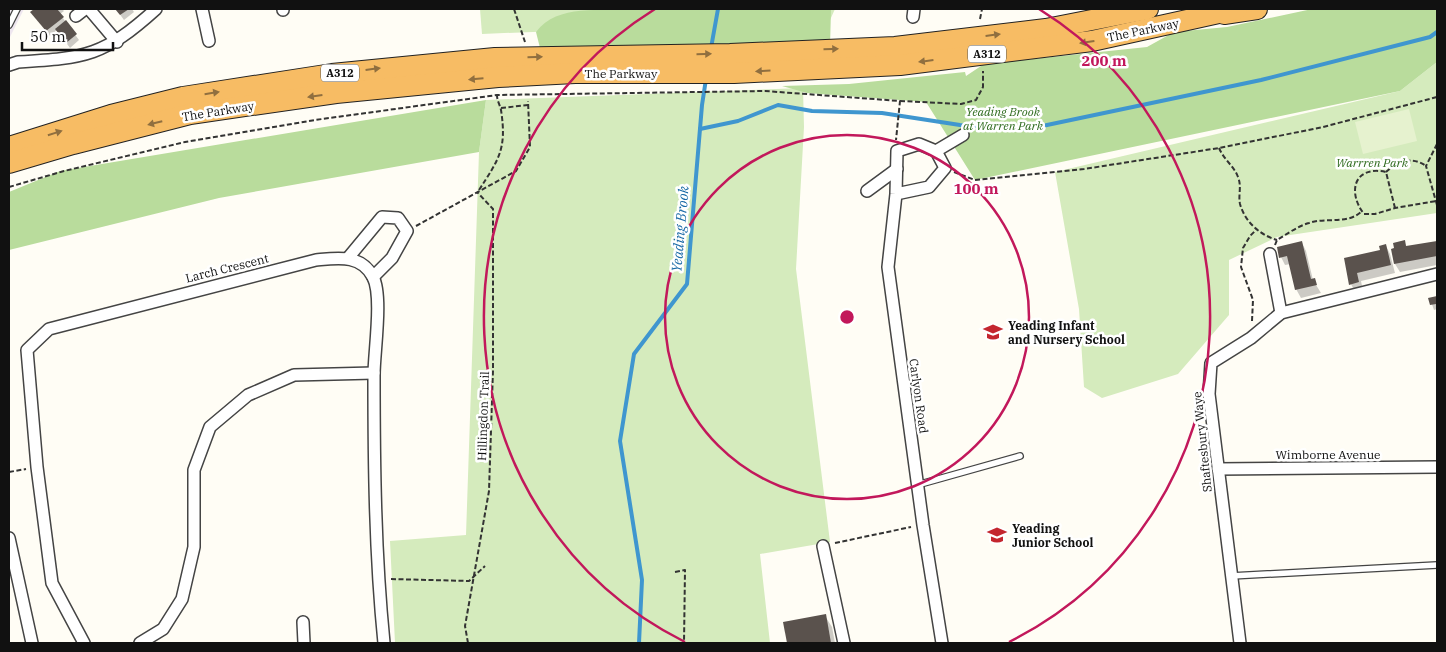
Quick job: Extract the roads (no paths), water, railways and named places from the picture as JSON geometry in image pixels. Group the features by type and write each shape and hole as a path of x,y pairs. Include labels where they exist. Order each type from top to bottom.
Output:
{"highway":[{"name":"The Parkway","path":"732,72 895,47 1046,29 1148,9"},
{"name":"The Parkway","path":"9,148 111,115 183,97 332,74 495,58 681,64 732,72 909,63 1092,41 1237,9"},
{"name":"A312","path":"1208,16 1257,9"},
{"name":"The Parkway","path":"9,163 190,114 336,93 498,77 681,64"}],"street":[{"path":"9,65 18,62 85,56 116,42 156,9"},
{"path":"202,9 209,42"},
{"path":"83,11 116,42"},
{"path":"896,194 929,187 945,168 936,150 963,135"},
{"name":"Carlyon Road","path":"936,150 919,144 898,150 896,194 888,267 917,485 942,643"},
{"path":"867,191 897,169"},
{"path":"373,277 392,258 407,231 398,218 382,217 348,258 362,264 373,277 377,292 374,373 378,580 384,643"},
{"path":"1270,254 1282,313"},
{"name":"Larch Crescent","path":"84,643 52,583 37,467 28,350 49,329 316,260 348,258"},
{"name":"Shaftesbury Waye","path":"1240,643 1209,394 1211,363 1251,338 1282,313 1437,274"},
{"path":"140,643 162,629 182,600 194,547 194,470 210,428 248,395 294,375 374,373"},
{"name":"Wimborne Avenue","path":"1218,469 1437,467"},
{"path":"9,538 32,643"},
{"path":"823,546 844,643"},
{"path":"303,622 304,643"}],"lane":[{"path":"9,26 17,9"},
{"path":"917,485 1020,456"},
{"path":"1231,576 1437,565"}],"waterway":[{"name":"Yeading Brook","path":"711,48 718,9"},
{"path":"700,129 738,121 778,105 812,111 882,113 960,125 1028,129 1261,80 1430,37 1437,32"},
{"name":"Yeading Brook","path":"639,643 642,580 620,441 634,354 687,284 702,105 706,79"}],"place":[{"name":"Yeading Infant and Nursery School","path":"993,332"},
{"name":"Yeading Junior School","path":"997,535"}],"park label":[{"name":"Yeading Brook at Warren Park","path":"1003,118"},
{"name":"Warrren Park","path":"1372,162"}]}
